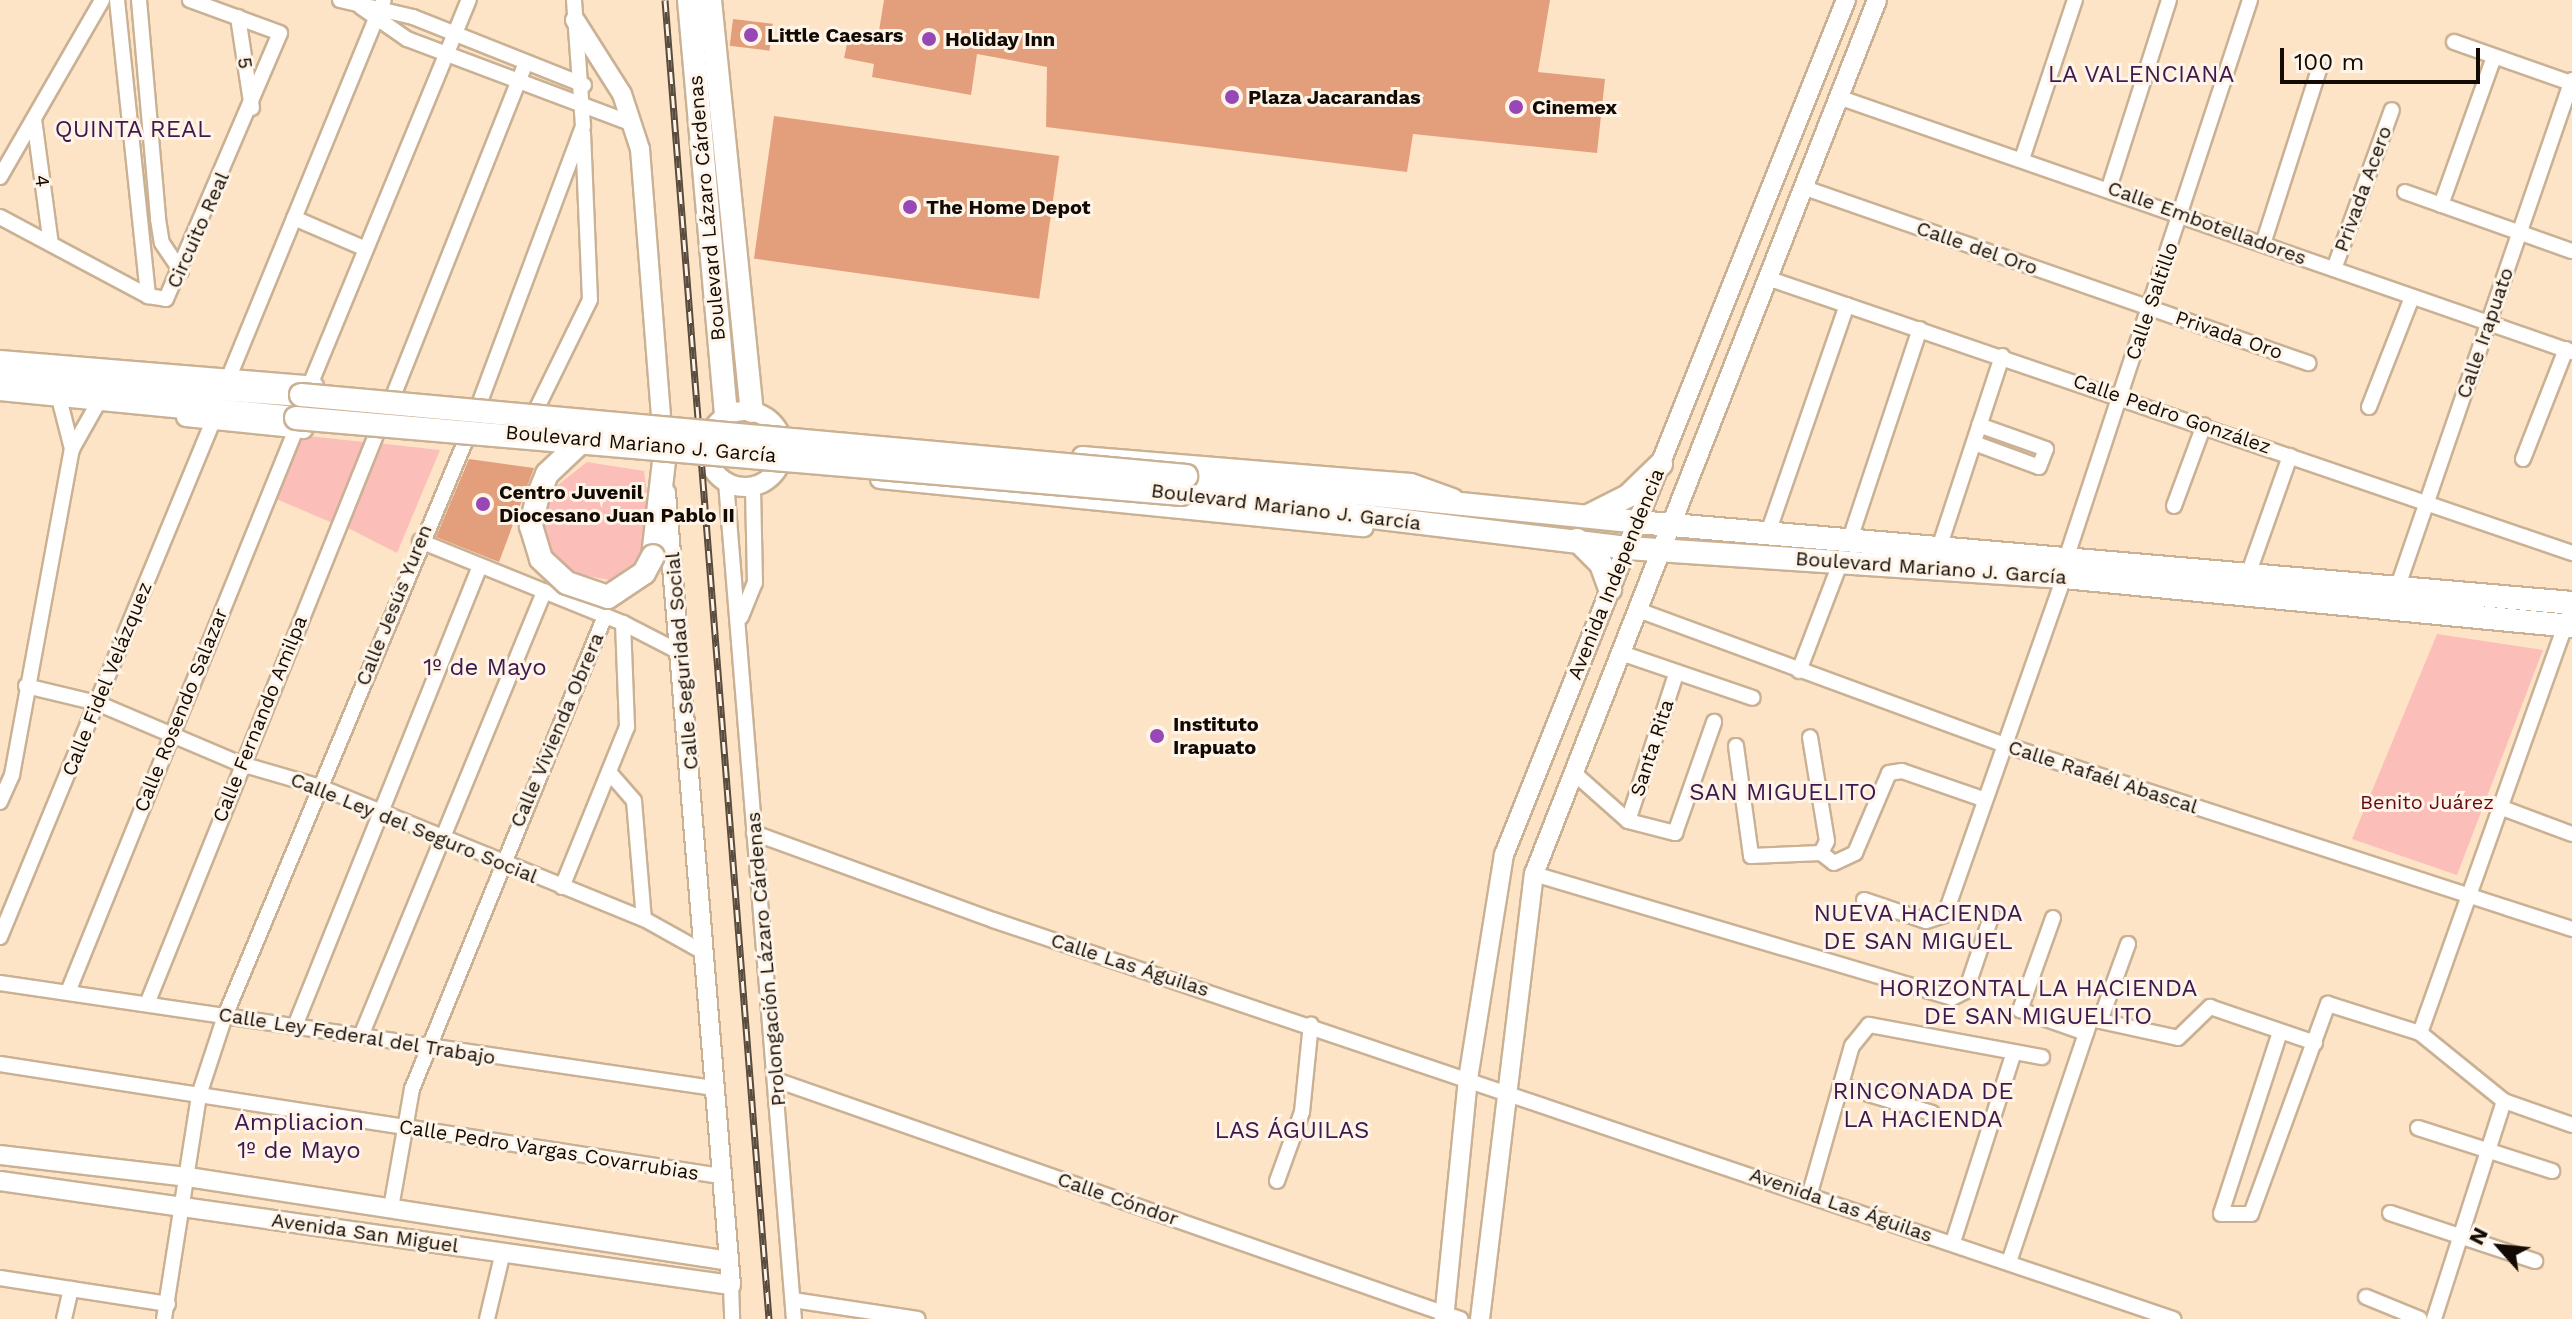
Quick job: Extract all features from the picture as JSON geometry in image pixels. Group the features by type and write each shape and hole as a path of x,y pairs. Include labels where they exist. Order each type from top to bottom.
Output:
{"main road":[{"name":"Boulevard Lázaro Cárdenas","path":"689,0 720,422"},
{"name":"Boulevard Lázaro Cárdenas","path":"710,0 752,411"},
{"name":"Boulevard Mariano J. García","path":"0,373 305,390 1184,485 1468,528 1627,548 1841,561 2249,572 2398,586 2570,615"},
{"name":"Boulevard Mariano J. García","path":"8,390 296,423 585,438 1474,505 1637,522 1851,536 1940,545 2066,566 2570,615"},
{"path":"585,438 547,474 531,526 541,559 567,583 608,597 644,573 653,556 664,461"},
{"path":"1587,517 1628,496 1661,464"},
{"path":"1576,540 1601,564 1610,589"}],"street":[{"path":"0,177 102,0"},
{"path":"117,0 148,296"},
{"path":"139,0 162,243 181,271"},
{"name":"Circuito Real","path":"0,217 148,296 166,299 252,108 280,33 190,0"},
{"path":"340,0 455,35 576,82 562,99"},
{"path":"305,390 469,0"},
{"name":"Calle Jesús Yuren","path":"166,1312 199,1095 225,1016 420,541 465,442 583,126 585,106 576,82 574,0"},
{"name":"Avenida Independencia","path":"1449,1317 1468,1079 1504,855 1792,128 1846,0"},
{"name":"Avenida Independencia","path":"1480,1319 1534,874 1877,0"},
{"path":"2022,159 2075,0"},
{"path":"2109,188 2169,0"},
{"name":"Calle Saltillo","path":"1864,900 1926,921 1945,915 2066,566 2250,0"},
{"path":"381,10 446,55 631,123"},
{"path":"229,377 381,10"},
{"name":"5","path":"238,17 252,108"},
{"name":"Calle Seguridad Social","path":"575,20 622,94 640,149 732,1319"},
{"path":"2454,42 2572,82"},
{"path":"2441,205 2494,57"},
{"path":"394,394 526,63"},
{"path":"2263,244 2319,70"},
{"name":"Calle Irapuato","path":"2398,586 2572,82"},
{"name":"Calle Embotelladores","path":"1841,98 2109,188 2569,351"},
{"name":"Privada Acero","path":"2334,269 2392,110"},
{"name":"4","path":"34,118 51,244"},
{"path":"130,125 150,124"},
{"path":"537,408 590,300 583,126"},
{"path":"1792,128 1824,141"},
{"name":"Calle del Oro","path":"1805,188 2149,307"},
{"path":"2405,192 2572,251"},
{"path":"294,218 366,249"},
{"name":"Calle Pedro González","path":"1770,279 2120,395 2572,553"},
{"path":"2369,407 2412,297"},
{"path":"1769,530 1847,305"},
{"name":"Privada Oro","path":"2149,307 2308,363"},
{"path":"1851,536 1920,329"},
{"path":"2523,459 2569,351"},
{"path":"1940,545 2002,356"},
{"path":"0,360 229,377 305,390 480,401 662,421 720,422 752,411 780,433 1411,483 1474,505"},
{"path":"8,390 213,421 296,423 376,435 710,464 726,482 741,617"},
{"path":"59,398 72,449"},
{"path":"0,802 12,775 72,449 98,403"},
{"name":"Calle Fidel Velázquez","path":"0,937 213,421"},
{"path":"710,464 720,422"},
{"name":"Calle Rosendo Salazar","path":"68,992 296,423"},
{"path":"1974,443 2039,467 2046,449 1979,425"},
{"path":"2174,506 2204,425"},
{"path":"778,469 780,433"},
{"name":"Calle Fernando Amilpa","path":"147,1004 241,764 376,435"},
{"path":"827,474 821,451 829,437"},
{"path":"1076,498 1088,478 1082,456"},
{"path":"2249,572 2290,456"},
{"path":"726,482 753,487 778,469 1415,532 1468,528"},
{"path":"741,617 755,583 753,487"},
{"path":"420,541 623,623 681,653"},
{"path":"1799,671 1841,561"},
{"path":"295,1026 480,566"},
{"path":"361,1036 544,591"},
{"name":"Calle Rafaél Abascal","path":"1638,610 2002,744 2572,929"},
{"path":"2420,1033 2497,806 2570,615"},
{"name":"Calle Vivienda Obrera","path":"391,1208 412,1089 605,616"},
{"name":"Prolongación Lázaro Cárdenas","path":"741,617 754,833 794,1319"},
{"path":"562,887 627,727 623,623"},
{"path":"1621,653 1753,698"},
{"name":"Santa Rita","path":"1628,821 1676,674"},
{"name":"Calle Ley del Seguro Social","path":"26,686 97,703 241,764 320,787 644,919 705,953"},
{"path":"1574,773 1628,821 1675,833 1714,722"},
{"path":"1810,737 1824,847 1834,863 1855,853 1889,773 1902,771 1983,799"},
{"path":"1736,746 1751,856 1824,847"},
{"path":"609,772 634,801 644,919"},
{"path":"2497,806 2572,834"},
{"name":"Calle Las Águilas","path":"754,833 1508,1094"},
{"path":"1534,874 1952,998 1966,991 1992,914"},
{"path":"2053,918 2020,1010 2086,1033"},
{"path":"2100,1021 2128,944"},
{"name":"Calle Ley Federal del Trabajo","path":"0,983 714,1088"},
{"path":"2280,1032 2221,1214 2251,1214 2328,1004 2420,1033 2504,1101 2572,1125"},
{"path":"2009,1262 2091,1019 2178,1038 2200,1010 2210,1007 2315,1043"},
{"path":"1277,1181 1302,1112 1311,1024"},
{"path":"1810,1193 1852,1046 1869,1025 2013,1055 2042,1057"},
{"path":"1953,1242 2013,1055"},
{"name":"Calle Pedro Vargas Covarrubias","path":"0,1064 720,1176"},
{"name":"Calle Cóndor","path":"776,1080 1449,1317"},
{"path":"1842,1086 1932,1113"},
{"name":"Avenida Las Águilas","path":"1508,1094 1810,1193 2173,1319"},
{"path":"2434,1319 2492,1150 2504,1101"},
{"path":"2418,1128 2552,1171"},
{"name":"Avenida San Miguel","path":"0,1155 188,1177 729,1261"},
{"name":"Avenida San Miguel","path":"0,1181 731,1285"},
{"path":"2390,1213 2535,1261"},
{"path":"487,1319 503,1252"},
{"path":"0,1278 71,1289 166,1312"},
{"path":"64,1319 71,1289"},
{"path":"2366,1297 2420,1319"},
{"path":"793,1300 871,1315 918,1319"}],"green space":[{"path":"299,435 364,442 335,524 274,498"},
{"path":"377,443 440,450 397,553 344,526"},
{"path":"587,462 644,471 649,508 644,562 620,582 577,574 550,553 543,535 549,492"},
{"name":"Benito Juárez","path":"2437,634 2543,650 2457,875 2352,839"}],"building":[{"name":"Plaza Jacarandas","path":"884,0 1550,0 1538,72 1605,79 1597,153 1413,134 1407,172 1046,127 1047,67 977,54 971,95 872,77 874,64 844,58 848,39 877,43"},
{"name":"Little Caesars","path":"733,19 773,24 769,51 730,46"},
{"name":"The Home Depot","path":"774,116 1059,156 1039,299 754,259"},
{"name":"Centro Juvenil Diocesano Juan Pablo II","path":"469,459 534,468 499,562 436,537"}],"railway":[{"path":"665,0 769,1319"}],"place":[{"name":"Little Caesars","path":"751,35"},
{"name":"Holiday Inn","path":"929,39"},
{"name":"Plaza Jacarandas","path":"1232,97"},
{"name":"Cinemex","path":"1516,107"},
{"name":"The Home Depot","path":"910,207"},
{"name":"Centro Juvenil Diocesano Juan Pablo II","path":"483,504"},
{"name":"Instituto Irapuato","path":"1157,736"}],"district":[{"name":"LA VALENCIANA","path":"2141,75"},
{"name":"QUINTA REAL","path":"133,130"},
{"name":"1º de Mayo","path":"485,668"},
{"name":"SAN MIGUELITO","path":"1783,793"},
{"name":"NUEVA HACIENDA DE SAN MIGUEL","path":"1918,928"},
{"name":"HORIZONTAL LA HACIENDA DE SAN MIGUELITO","path":"2038,1003"},
{"name":"RINCONADA DE LA HACIENDA","path":"1923,1106"},
{"name":"LAS ÁGUILAS","path":"1292,1131"},
{"name":"Ampliacion 1º de Mayo","path":"299,1137"}]}
